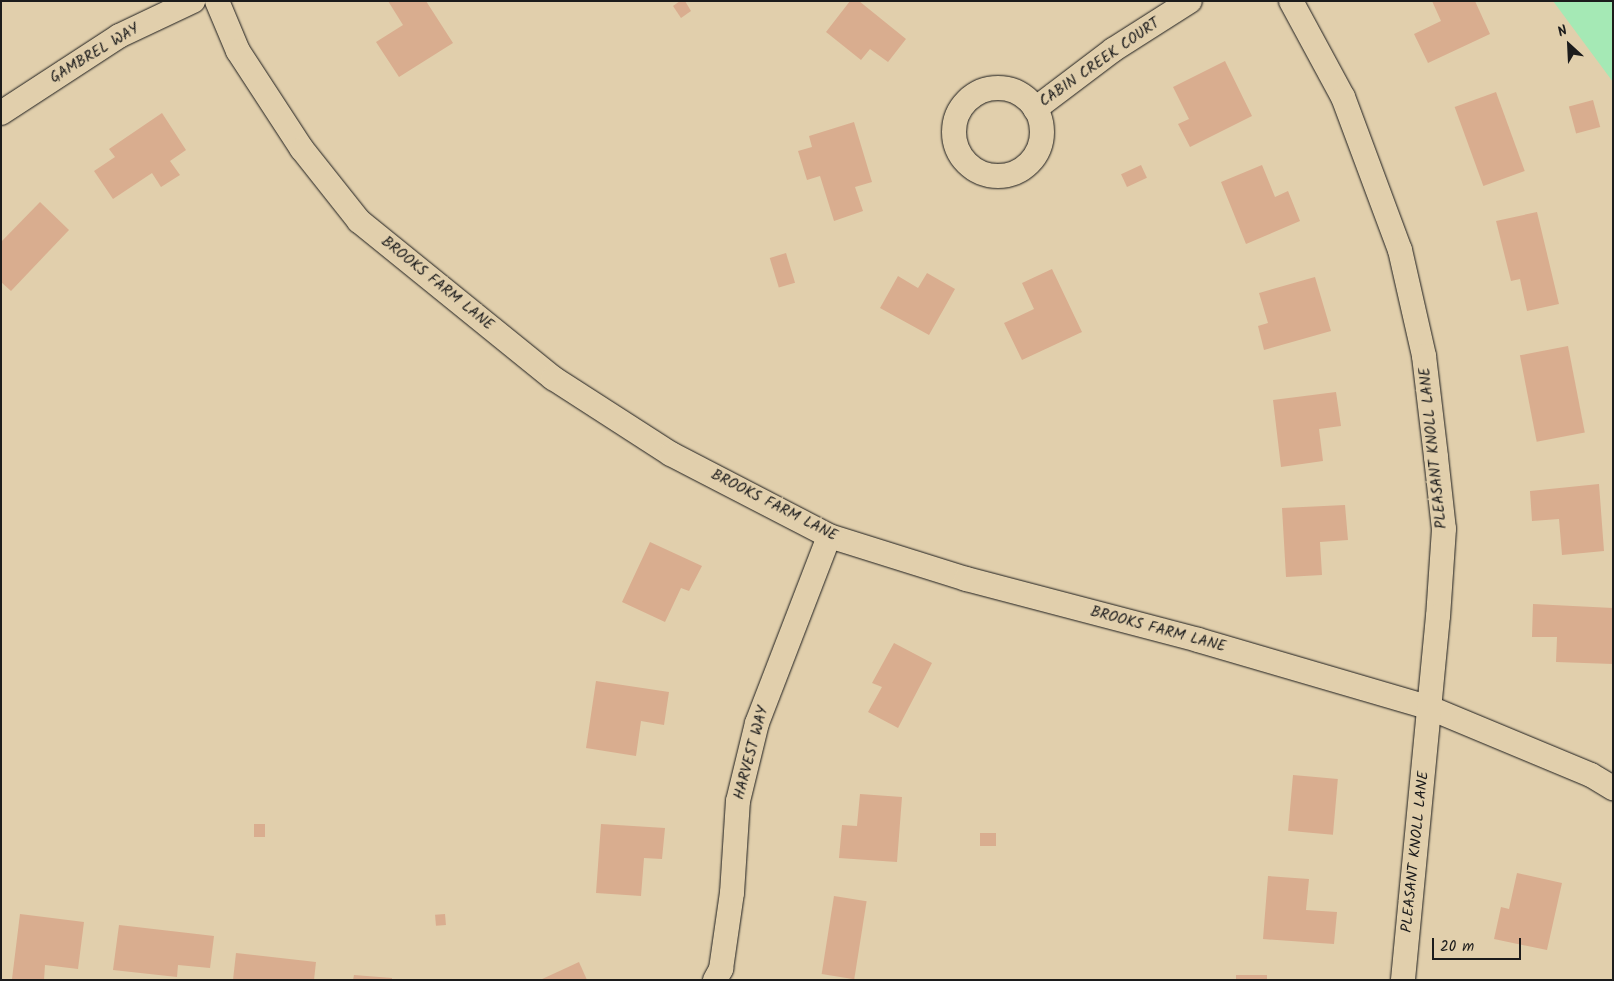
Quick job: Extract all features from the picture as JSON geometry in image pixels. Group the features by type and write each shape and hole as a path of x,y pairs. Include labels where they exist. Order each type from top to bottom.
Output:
{"street":[{"name":"GAMBREL WAY","path":"1,113 118,36 193,1"},
{"name":"BROOKS FARM LANE","path":"217,1 238,51 302,149 359,221 553,378 671,454 830,536 966,579 1198,640 1430,708 1590,775 1613,788"},
{"name":"CABIN CREEK COURT","path":"1036,109 1113,50 1190,1"},
{"name":"PLEASANT KNOLL LANE","path":"1291,1 1343,97 1400,250 1424,356 1444,529 1430,708 1403,980"},
{"name":"HARVEST WAY","path":"716,980 721,969 732,893 738,801 757,722 830,536"}],"green space":[{"path":"1553,1 1613,1 1613,82"}],"building":[{"path":"388,1 426,1 453,43 399,77 376,42 403,25"},
{"path":"680,1 685,1 691,11 681,18 673,6"},
{"path":"850,1 859,1 906,39 888,62 870,49 861,60 826,32"},
{"path":"1432,1 1475,1 1490,34 1428,63 1414,34 1441,21"},
{"path":"1225,61 1252,116 1190,147 1178,124 1189,119 1173,87"},
{"path":"1496,92 1525,171 1483,186 1455,107"},
{"path":"1593,100 1600,127 1576,134 1569,106"},
{"path":"162,113 186,150 170,161 180,175 161,187 152,173 113,199 94,171 115,157 109,149"},
{"path":"854,122 872,182 855,187 863,211 834,221 820,176 807,180 798,151 812,147 809,136"},
{"path":"1141,165 1147,178 1127,187 1121,174"},
{"path":"1262,165 1275,197 1288,191 1300,221 1246,244 1221,182"},
{"path":"40,202 69,230 11,291 1,282 1,242"},
{"path":"1537,212 1559,304 1527,311 1520,279 1511,281 1496,221"},
{"path":"786,253 795,283 779,288 770,258"},
{"path":"1052,269 1082,332 1022,360 1004,323 1034,309 1022,283"},
{"path":"927,273 955,289 929,335 880,308 898,276 918,288"},
{"path":"1315,277 1331,331 1264,350 1258,326 1268,323 1259,293"},
{"path":"1568,346 1585,432 1537,442 1520,355"},
{"path":"1336,392 1341,426 1319,429 1323,461 1281,467 1273,400"},
{"path":"1599,484 1604,551 1562,555 1559,519 1532,521 1530,491"},
{"path":"1345,505 1348,540 1320,542 1322,575 1286,577 1282,508"},
{"path":"650,542 702,566 689,591 681,588 665,622 622,602"},
{"path":"1533,604 1613,608 1613,664 1556,662 1557,637 1532,637"},
{"path":"894,643 932,663 898,728 868,712 882,687 872,683"},
{"path":"596,681 669,692 664,725 641,721 636,756 586,748"},
{"path":"1293,775 1338,779 1333,835 1288,831"},
{"path":"860,794 902,797 897,862 839,858 842,825 857,826"},
{"path":"254,824 265,824 265,837 254,837"},
{"path":"601,824 665,828 662,859 644,858 641,896 596,893"},
{"path":"980,833 996,833 996,846 980,846"},
{"path":"1517,873 1562,883 1547,950 1494,939 1501,907 1509,909"},
{"path":"1268,876 1309,879 1306,910 1337,912 1334,944 1263,939"},
{"path":"834,896 867,901 854,979 822,974"},
{"path":"20,914 84,922 78,969 45,965 44,980 12,979"},
{"path":"445,914 446,925 436,926 435,915"},
{"path":"119,925 214,936 210,968 178,965 177,977 113,970"},
{"path":"236,953 316,962 314,980 233,980"},
{"path":"579,962 587,980 540,980"},
{"path":"354,975 392,978 392,980 353,980"},
{"path":"1236,975 1267,975 1267,980 1236,980"}]}
